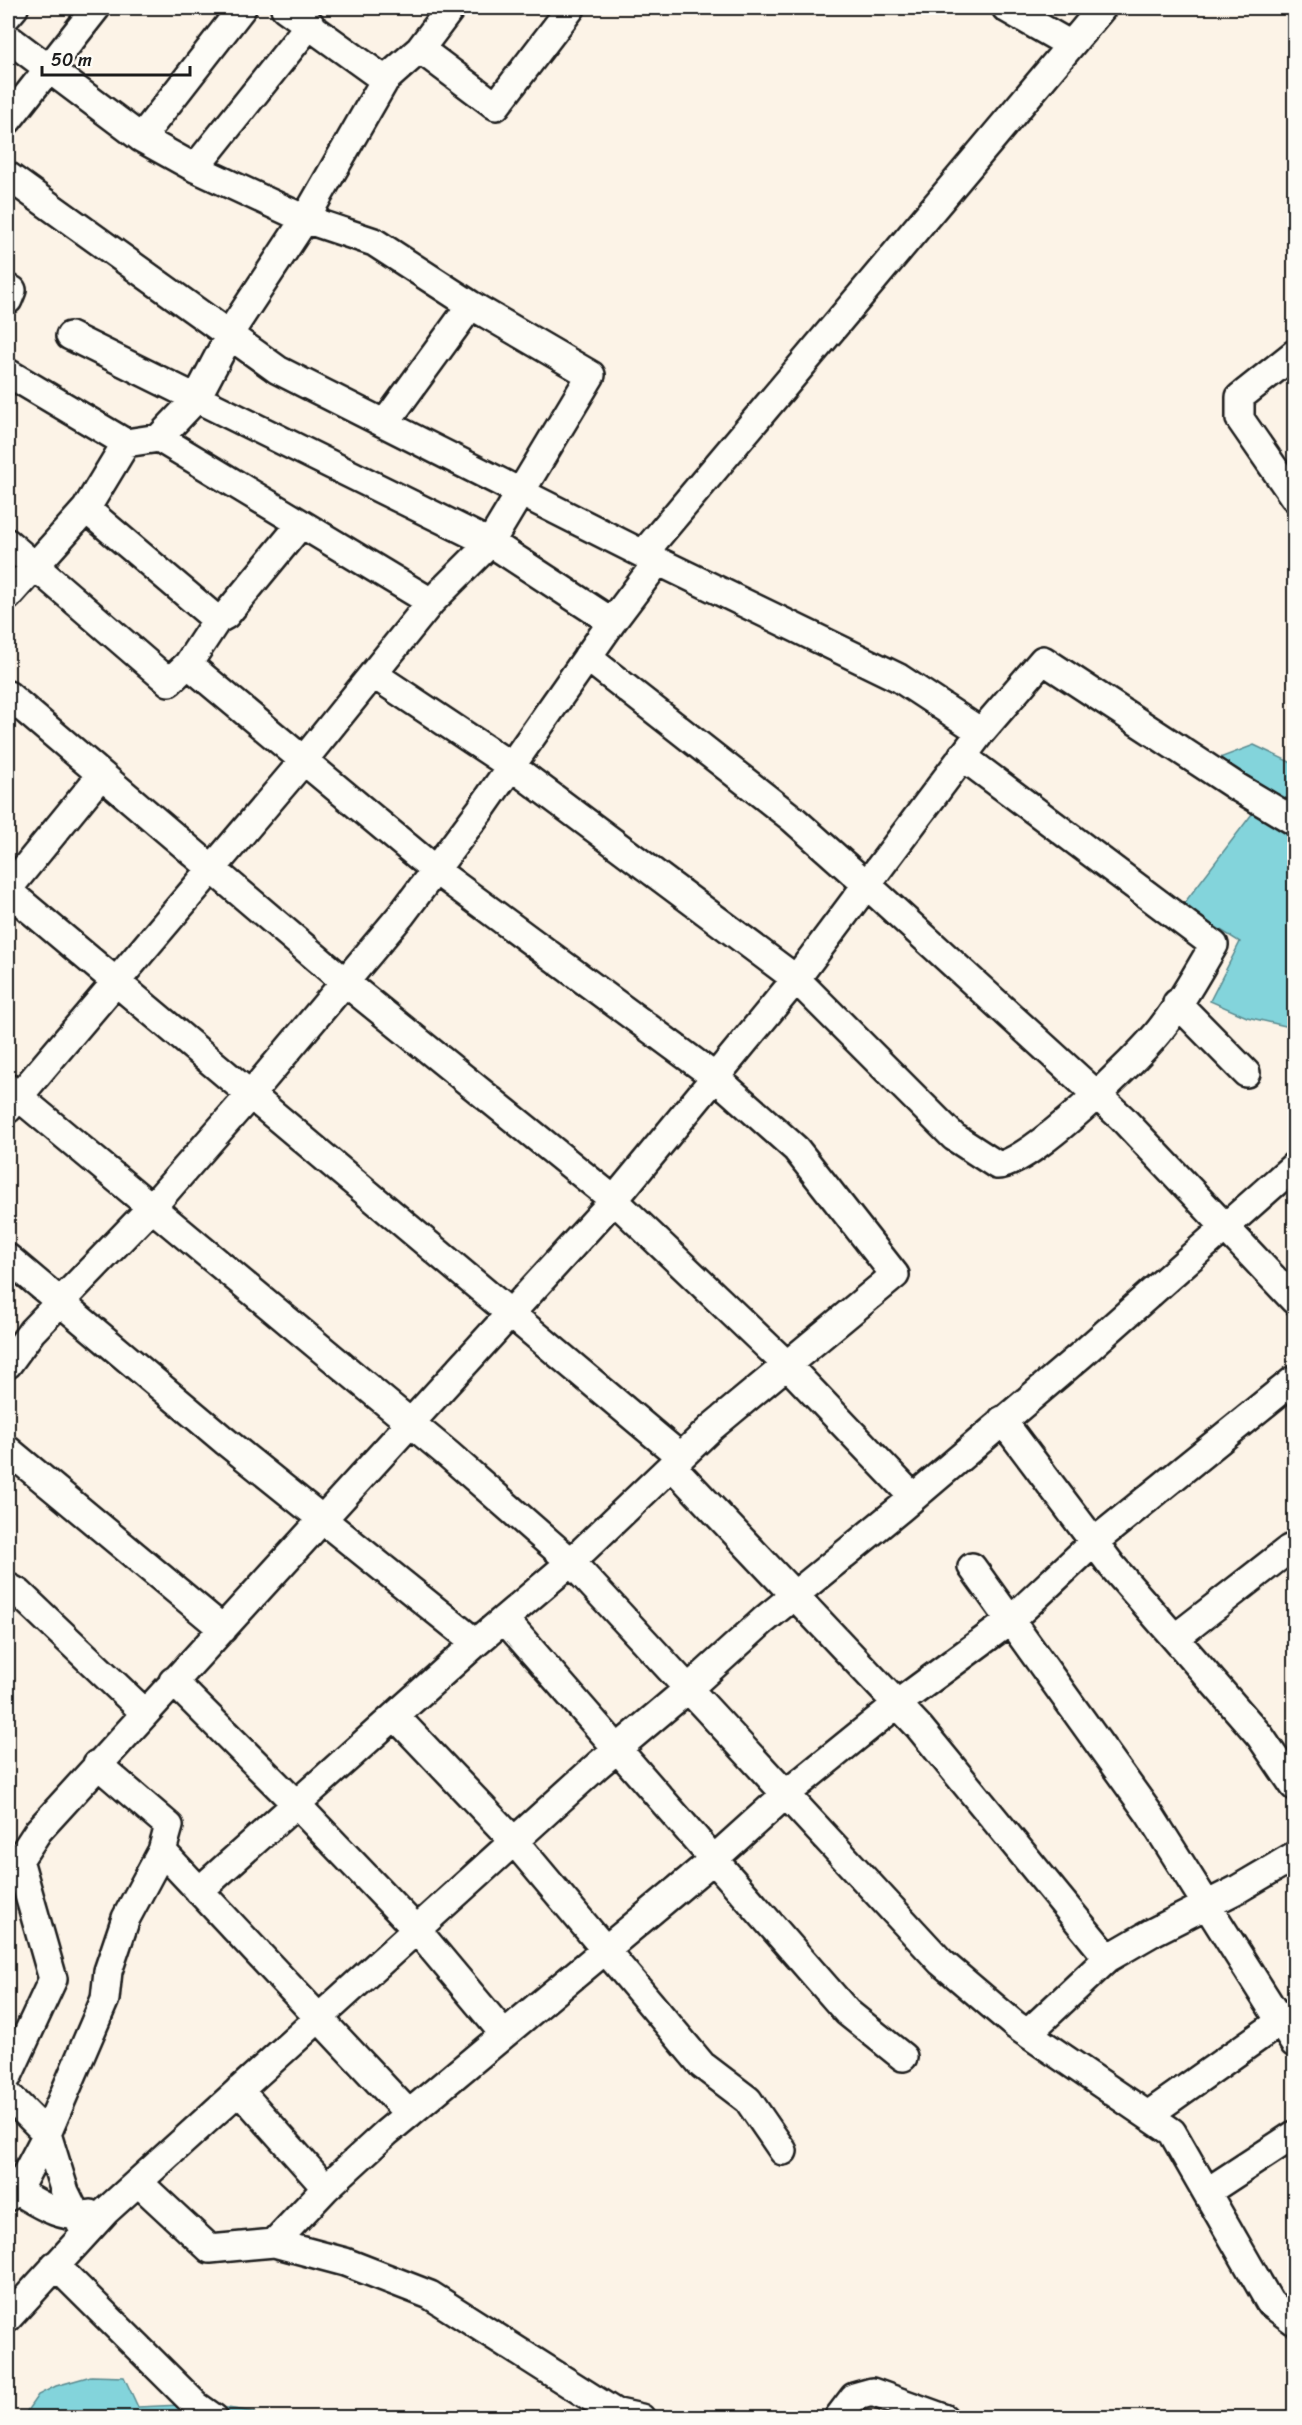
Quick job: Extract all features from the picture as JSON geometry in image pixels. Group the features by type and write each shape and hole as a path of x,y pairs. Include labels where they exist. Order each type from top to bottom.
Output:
{"street":[{"path":"8,15 14,8"},
{"path":"8,120 96,8"},
{"path":"141,138 242,8"},
{"path":"285,8 385,80"},
{"path":"8,373 126,443 159,438 195,399 229,335 305,219 385,80 420,49 451,8"},
{"path":"420,49 496,106 571,8"},
{"path":"1006,8 1069,44"},
{"path":"8,1364 32,1331 151,1208 250,1095 402,914 511,766 612,622 650,558 1069,44 1102,8"},
{"path":"195,168 310,24"},
{"path":"8,38 46,69 141,138 195,168 305,219 374,242 471,305 591,375 490,543 431,602 303,762 116,981 11,1098 151,1208 410,1423 571,1562 941,1962 1028,2033 1172,2132 1270,2303 1294,2321"},
{"path":"8,176 278,369 650,558 899,678 981,732"},
{"path":"385,423 471,305"},
{"path":"70,336 490,543 612,622"},
{"path":"1294,354 1240,397 1240,419 1294,497"},
{"path":"159,438 431,602"},
{"path":"8,596 86,509 126,443"},
{"path":"86,509 217,620"},
{"path":"8,543 169,682 188,664 217,620 226,615 300,524"},
{"path":"587,657 793,819 867,885 1122,1119 1294,1300"},
{"path":"8,2076 53,1979 19,1860 38,1831 144,1712 223,1629 614,1200 796,979 981,732 1043,660 1237,787 1294,821"},
{"path":"188,664 435,870 715,1077 796,1149 894,1275 712,1427 571,1562 476,1643 200,1892"},
{"path":"374,674 511,766 796,979 954,1137 997,1165 1004,1166 1023,1155 1098,1096 1160,1030 1214,945 963,756"},
{"path":"8,695 345,982 614,1200 787,1365 913,1497"},
{"path":"101,775 8,890 510,1314 677,1461 794,1595 919,1727 1108,1958"},
{"path":"1177,1003 1246,1073"},
{"path":"8,2318 56,2265 82,2225 106,2211 317,2017 617,1749 794,1595 1081,1355 1294,1166"},
{"path":"8,1258 225,1441 324,1518 476,1643"},
{"path":"274,2243 326,2188 409,2114 714,1859 786,1794 897,1704 1011,1620 1094,1542 1294,1380"},
{"path":"1002,1420 1094,1542 1260,1736 1294,1786"},
{"path":"8,1450 223,1629"},
{"path":"1175,1638 1289,1549 1294,1550"},
{"path":"972,1567 1150,1815 1207,1905 1290,2026 1148,2115"},
{"path":"8,1587 19,1593 144,1712"},
{"path":"504,1619 847,2012 903,2057"},
{"path":"173,1681 416,1929 504,2034"},
{"path":"395,1716 514,1841 702,2065 748,2100 783,2151"},
{"path":"82,2225 12,2194 47,2134 105,1999 108,1971 126,1918 162,1851 169,1826 97,1764"},
{"path":"162,1851 409,2114"},
{"path":"1028,2033 1108,1958 1294,1856"},
{"path":"239,2090 326,2188"},
{"path":"8,2095 47,2134 65,2192 82,2225"},
{"path":"1207,2192 1294,2135"},
{"path":"138,2182 210,2249 274,2243 345,2262 430,2295 614,2412 641,2418"},
{"path":"56,2265 197,2406 214,2418"},
{"path":"838,2418 854,2397 872,2392 944,2418"}],"water":[{"path":"1254,745 1294,764 1294,1028 1247,1017 1210,1001 1240,942 1182,906 1252,814 1209,762"},
{"path":"91,2376 124,2377 138,2407 202,2404 253,2412 258,2417 22,2418 38,2395 56,2386"}]}
